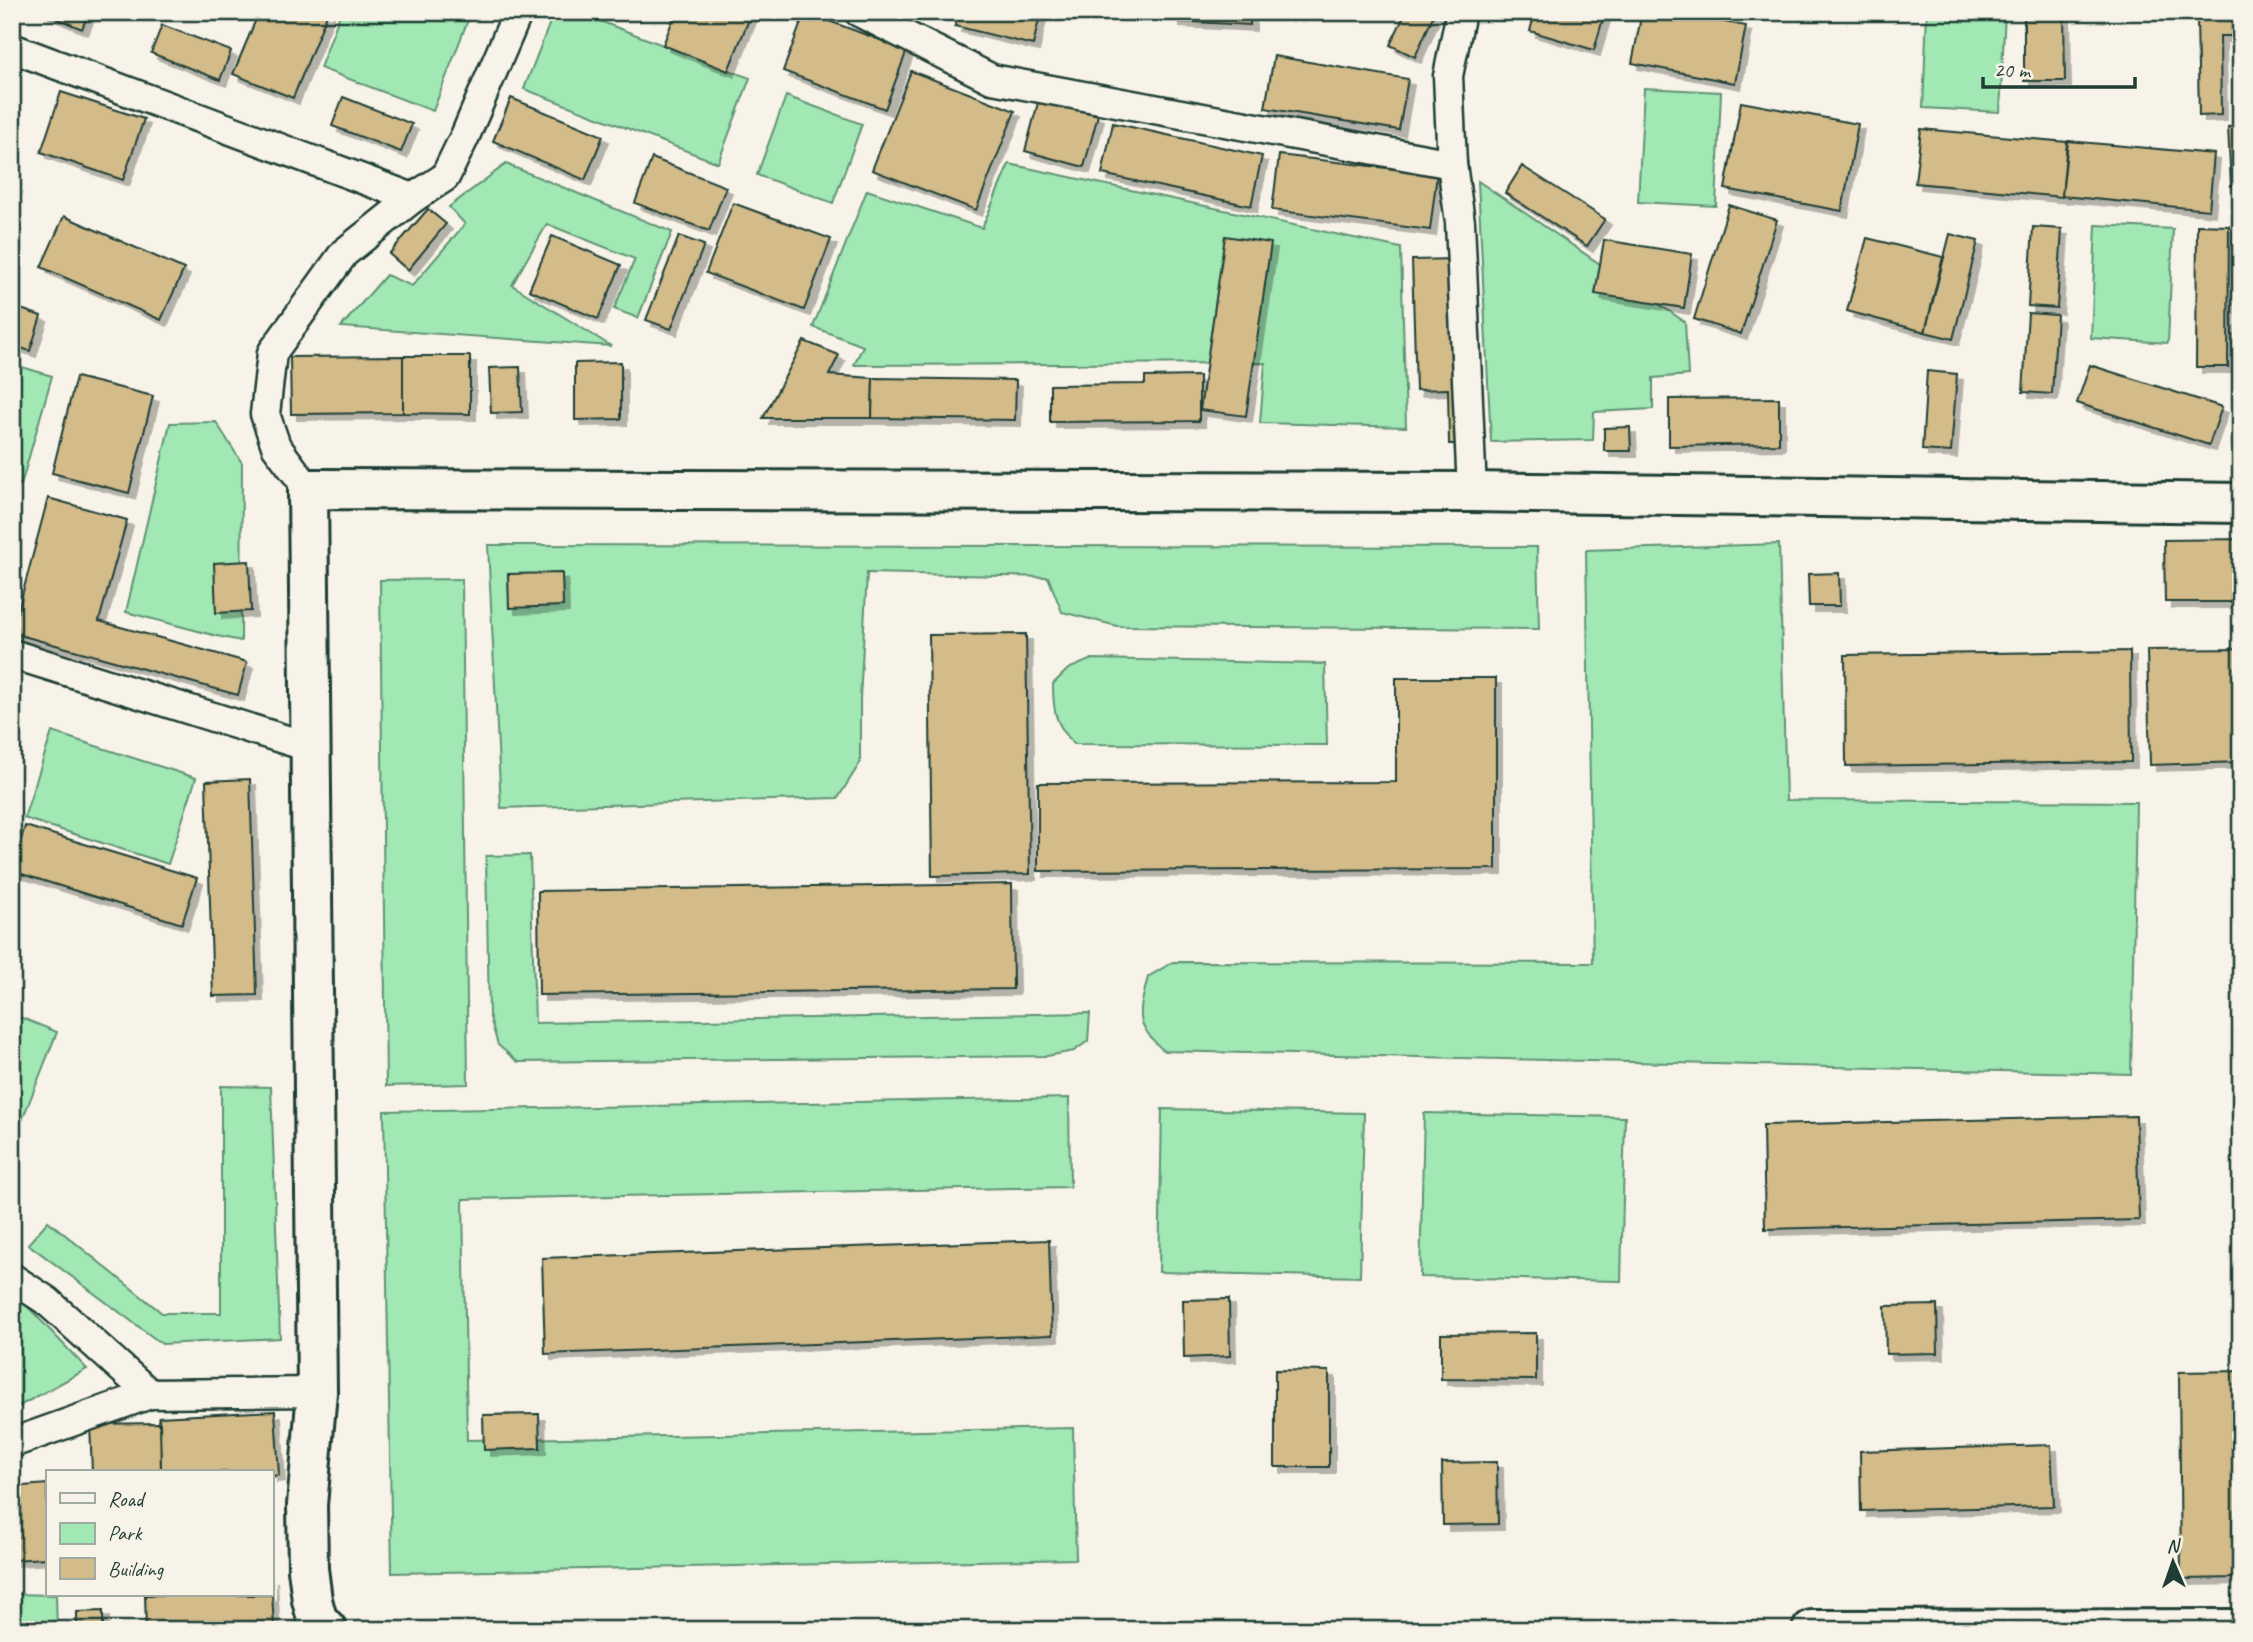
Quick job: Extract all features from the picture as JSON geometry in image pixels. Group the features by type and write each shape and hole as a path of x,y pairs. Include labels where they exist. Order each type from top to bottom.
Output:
{"street":[{"path":"327,1630 317,1619 308,1569 307,1505 317,1392 308,489 1472,492 2241,503"},
{"path":"1812,1630 2241,1629"}],"lane":[{"path":"308,489 276,446 265,414 272,353 344,253 413,198 445,177 518,12"},
{"path":"859,12 992,79 1452,164"},
{"path":"1461,12 1448,76 1452,164 1460,222 1472,492"},
{"path":"12,48 413,198"},
{"path":"12,654 312,748"},
{"path":"12,1278 47,1301 150,1394"},
{"path":"12,1443 150,1394 317,1392"}],"green space":[{"path":"341,12 471,12 433,111 320,68"},
{"path":"554,12 576,12 750,78 718,163 524,89"},
{"path":"1927,12 2005,12 2000,112 1923,108"},
{"path":"1644,88 1721,92 1716,206 1638,202"},
{"path":"786,96 862,124 833,203 757,175"},
{"path":"506,164 672,232 638,318 614,309 635,259 547,224 512,285 611,346 341,327 386,275 412,286 465,224 449,207"},
{"path":"1009,164 1401,248 1406,427 1260,423 1265,363 854,365 863,346 813,327 867,190 982,228"},
{"path":"1478,181 1685,322 1688,375 1653,378 1653,409 1594,412 1593,440 1491,442"},
{"path":"2096,225 2173,229 2168,343 2091,338"},
{"path":"12,364 52,376 21,485 12,483"},
{"path":"216,422 242,463 241,641 126,612 170,423"},
{"path":"1779,544 1786,800 2136,802 2131,1074 1164,1051 1147,1033 1141,1009 1148,977 1173,962 1593,963 1586,550"},
{"path":"488,545 1537,547 1539,629 1117,626 1062,612 1048,577 867,573 860,700 860,763 838,798 501,808"},
{"path":"462,579 468,1084 386,1086 380,580"},
{"path":"1092,659 1325,664 1327,745 1074,744 1056,717 1053,684 1068,669"},
{"path":"52,732 196,778 168,864 24,818"},
{"path":"530,855 535,1023 1090,1013 1088,1041 1074,1051 1047,1056 518,1062 498,1045 489,1014 486,856"},
{"path":"12,1014 57,1032 17,1133 12,1131"},
{"path":"221,1086 271,1087 280,1338 162,1344 28,1244 48,1221 162,1313 221,1313"},
{"path":"1069,1098 1070,1187 463,1199 467,1440 1073,1428 1076,1559 392,1573 384,1111"},
{"path":"1162,1109 1364,1113 1360,1277 1159,1272"},
{"path":"1424,1113 1625,1117 1621,1281 1420,1277"},
{"path":"12,1290 87,1369 12,1410"},
{"path":"12,1594 56,1596 57,1630 12,1630"}],"building":[{"path":"42,12 89,12 82,29"},
{"path":"259,12 328,12 293,98 233,74"},
{"path":"676,12 752,12 728,71 663,45"},
{"path":"805,12 907,50 885,109 783,71"},
{"path":"958,12 1028,12 1040,15 1033,45 955,26"},
{"path":"1174,12 1250,12 1250,25 1174,21"},
{"path":"1406,12 1435,12 1415,57 1390,45"},
{"path":"1535,12 1605,12 1594,50 1530,31"},
{"path":"1642,12 1671,12 1746,26 1735,83 1632,63"},
{"path":"2024,12 2064,12 2065,81 2024,81"},
{"path":"2233,12 2241,12 2241,36 2220,36 2221,115 2199,116 2197,19 2233,19"},
{"path":"162,25 231,51 220,80 151,53"},
{"path":"2241,46 2241,111 2235,111 2234,47"},
{"path":"1274,56 1408,79 1399,130 1265,108"},
{"path":"911,71 1015,111 976,210 872,170"},
{"path":"61,92 144,119 123,180 41,152"},
{"path":"343,97 412,124 401,152 332,126"},
{"path":"511,98 603,136 585,180 493,141"},
{"path":"1039,99 1098,115 1084,167 1025,151"},
{"path":"1741,102 1858,124 1842,211 1725,189"},
{"path":"1113,123 1262,156 1251,206 1102,174"},
{"path":"2241,126 2241,185 2231,186 2228,127"},
{"path":"1921,129 2067,142 2062,197 1915,183"},
{"path":"2068,141 2214,154 2209,210 2062,196"},
{"path":"1279,155 1437,174 1430,230 1272,210"},
{"path":"652,158 726,187 709,231 635,203"},
{"path":"1522,166 1605,219 1587,246 1505,193"},
{"path":"733,203 831,239 804,310 706,273"},
{"path":"1729,205 1777,220 1741,334 1694,319"},
{"path":"428,209 446,224 408,270 389,254"},
{"path":"64,216 184,269 161,320 41,267"},
{"path":"2197,225 2229,226 2228,367 2196,367"},
{"path":"2033,227 2062,229 2057,308 2028,306"},
{"path":"1950,234 1978,241 1953,339 1925,332"},
{"path":"552,236 621,265 598,319 529,290"},
{"path":"679,236 704,245 671,329 646,320"},
{"path":"1225,236 1271,243 1246,416 1200,410"},
{"path":"1867,238 1943,257 1925,332 1847,311"},
{"path":"1604,240 1692,254 1684,308 1595,294"},
{"path":"1455,259 1460,444 1449,444 1448,389 1416,390 1412,260"},
{"path":"12,306 41,316 30,351 12,345"},
{"path":"2028,313 2057,315 2052,394 2023,392"},
{"path":"804,341 839,355 829,375 873,378 872,418 763,418"},
{"path":"403,356 470,356 470,414 403,413"},
{"path":"403,356 403,413 291,414 290,357"},
{"path":"621,362 621,419 575,420 575,363"},
{"path":"2090,365 2222,407 2209,445 2077,403"},
{"path":"520,367 522,412 491,413 489,368"},
{"path":"1927,371 1957,374 1951,452 1922,450"},
{"path":"1199,376 1199,421 1050,422 1050,385 1145,384 1145,377"},
{"path":"76,377 153,396 129,493 52,473"},
{"path":"873,378 1016,380 1015,420 872,418"},
{"path":"1779,398 1779,444 1669,446 1669,399"},
{"path":"1630,427 1631,451 1604,451 1604,428"},
{"path":"48,498 127,520 99,621 247,662 238,695 12,633"},
{"path":"2241,539 2241,602 2165,602 2164,540"},
{"path":"249,561 251,611 216,613 214,563"},
{"path":"562,573 563,606 509,608 508,574"},
{"path":"1839,573 1840,606 1809,606 1808,574"},
{"path":"1026,634 1030,874 932,876 929,635"},
{"path":"2241,649 2241,762 2150,765 2147,650"},
{"path":"2130,651 2131,762 1846,766 1845,655"},
{"path":"1396,678 1496,678 1496,869 1038,871 1038,783 1396,782"},
{"path":"250,779 257,995 213,996 206,781"},
{"path":"25,826 197,878 182,924 12,871"},
{"path":"1012,884 1013,989 539,995 538,891"},
{"path":"2136,1116 2139,1220 1765,1229 1763,1125"},
{"path":"1049,1240 1052,1335 545,1354 542,1258"},
{"path":"1229,1299 1230,1356 1184,1358 1183,1300"},
{"path":"1937,1305 1938,1353 1886,1354 1885,1306"},
{"path":"1536,1333 1536,1380 1441,1379 1441,1334"},
{"path":"1275,1370 1329,1371 1329,1467 1275,1467"},
{"path":"2241,1371 2241,1578 2181,1579 2179,1372"},
{"path":"275,1411 279,1475 273,1476 273,1470 161,1470 159,1417"},
{"path":"539,1414 540,1448 484,1450 483,1415"},
{"path":"160,1423 161,1470 92,1470 90,1424"},
{"path":"2051,1445 2054,1506 1861,1511 1860,1451"},
{"path":"1497,1462 1498,1524 1443,1525 1442,1463"},
{"path":"46,1484 46,1558 12,1560 12,1487"},
{"path":"145,1596 272,1596 274,1627 146,1630"},
{"path":"103,1611 103,1630 77,1630 77,1612"}]}
